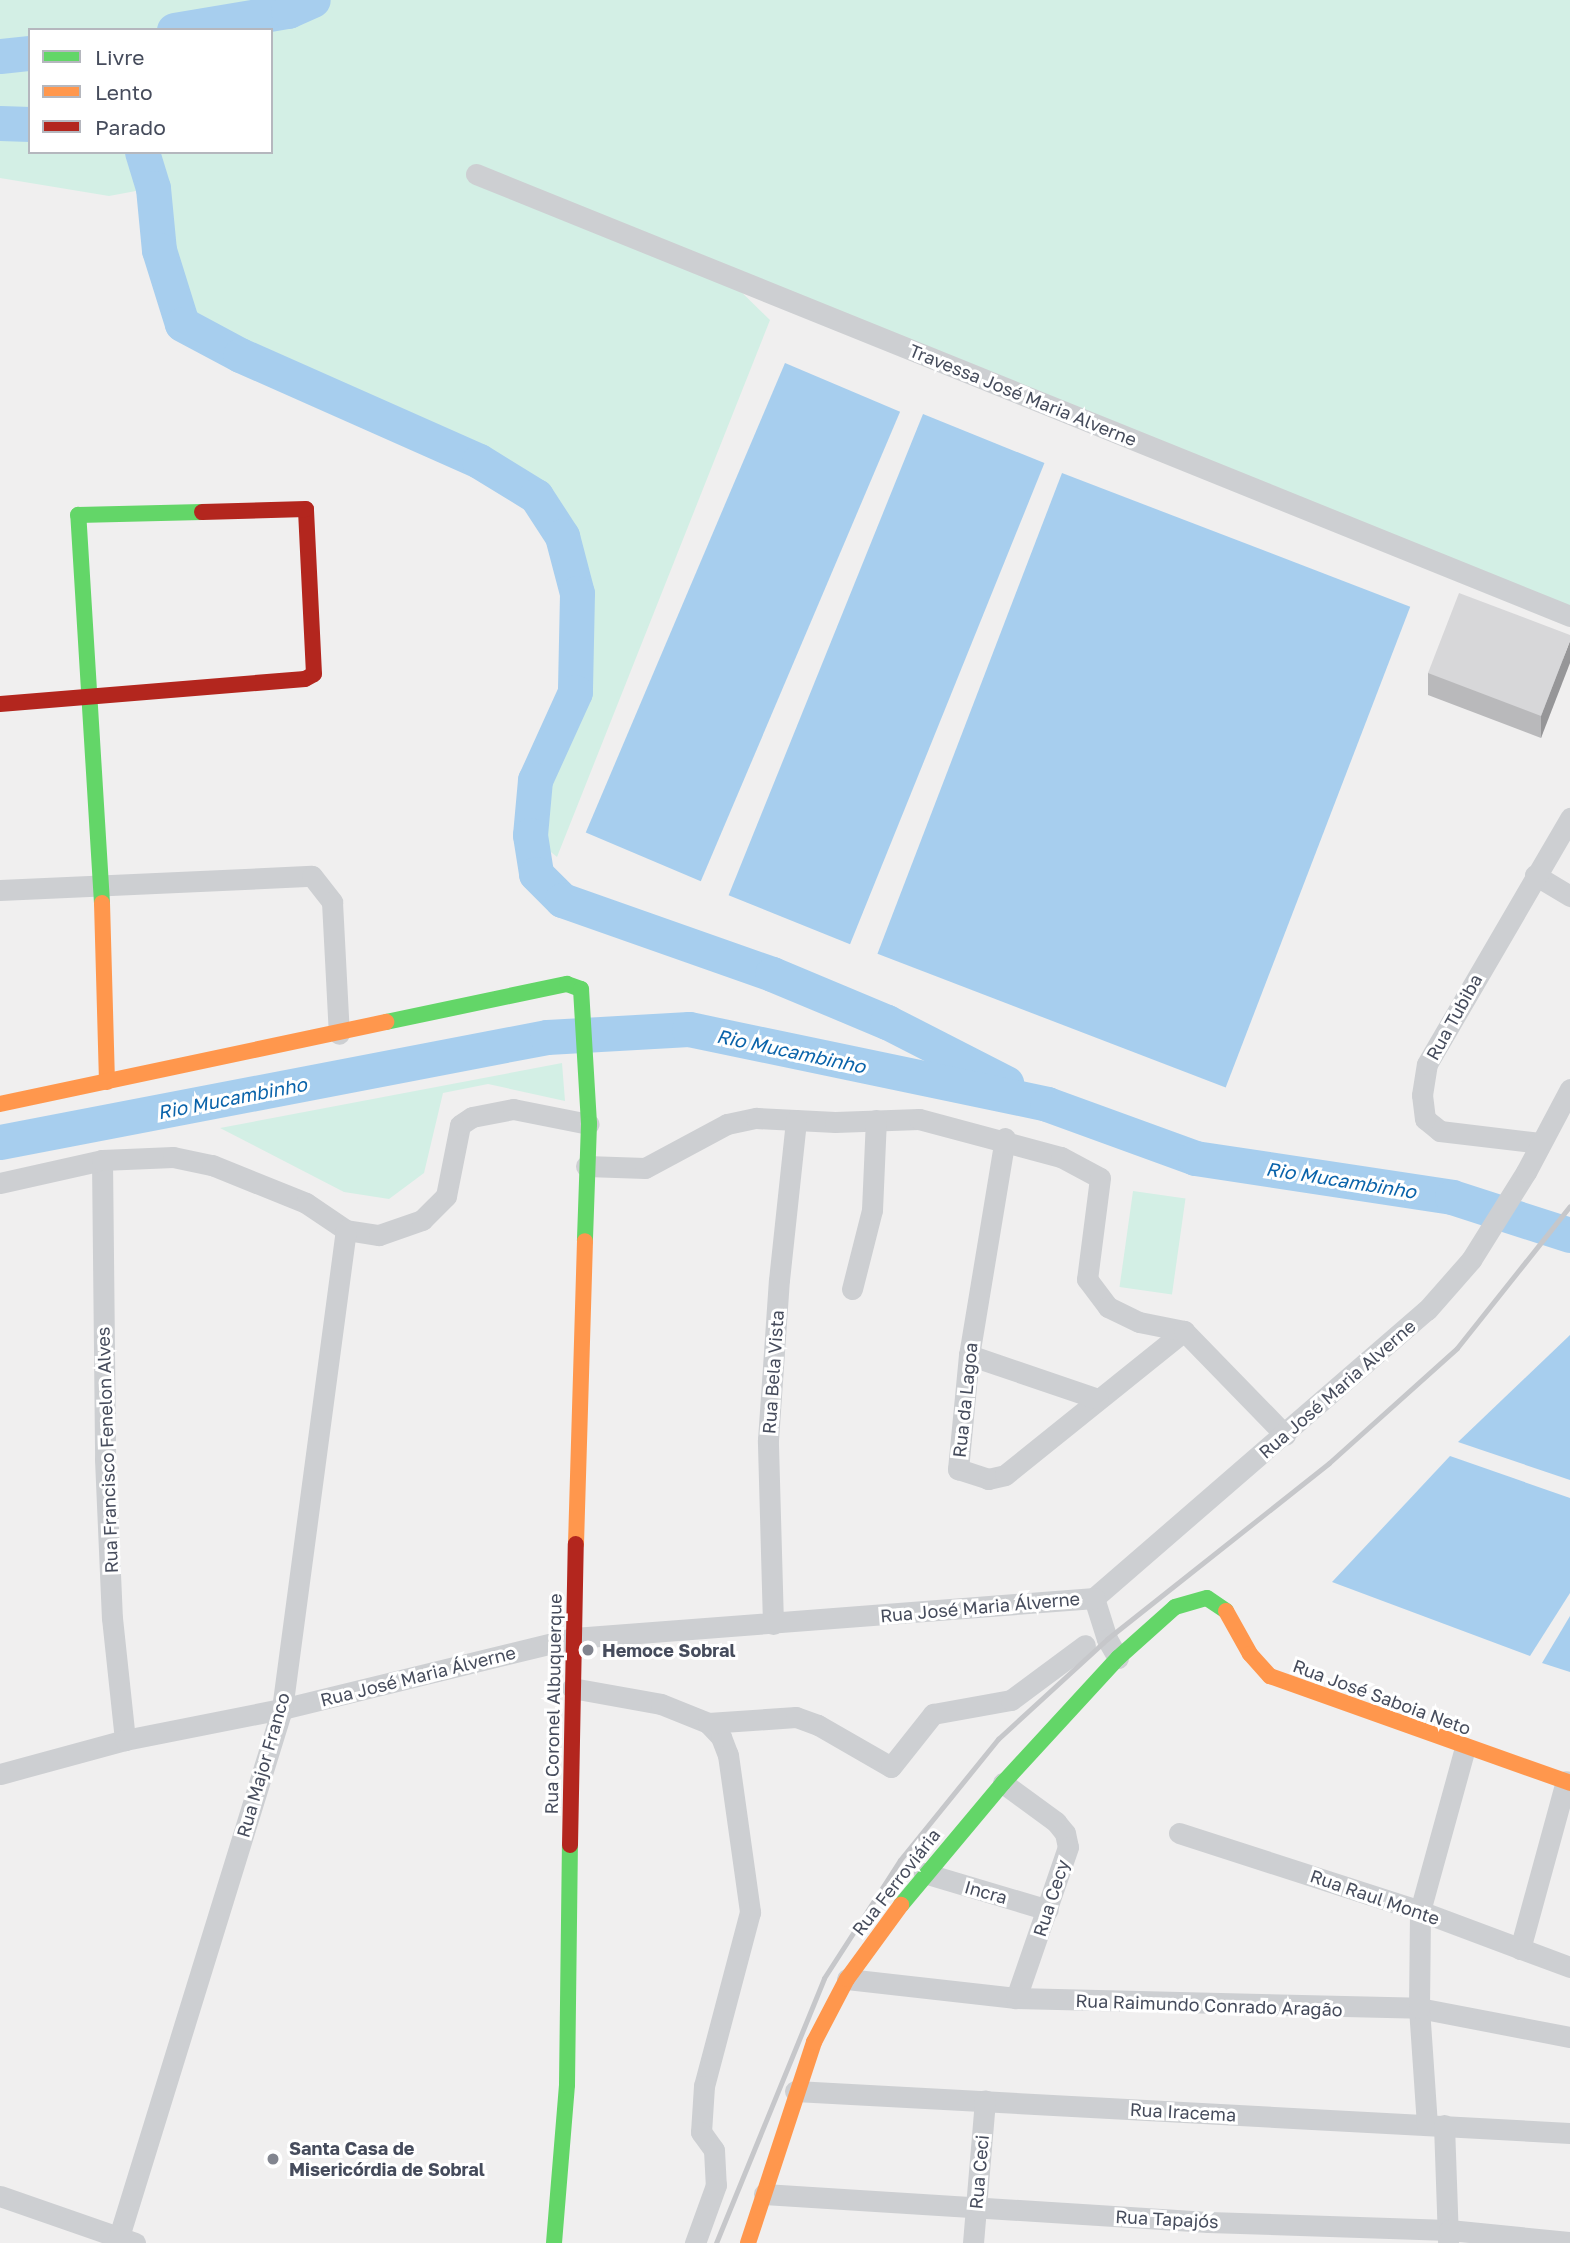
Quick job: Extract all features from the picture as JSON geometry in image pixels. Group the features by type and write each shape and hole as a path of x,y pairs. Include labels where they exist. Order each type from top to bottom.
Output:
{"street":[{"name":"Travessa José Maria Alverne","path":"476,174 1570,616"},
{"path":"0,704 89,696 305,679 314,674 306,509 78,514 89,696 102,884 107,1082"},
{"name":"Rua Tubiba","path":"1541,1143 1440,1130 1425,1119 1422,1096 1427,1064 1535,874 1570,818"},
{"path":"1535,874 1570,896"},
{"path":"0,890 312,876 332,902 339,1034 0,1104"},
{"name":"Rua Coronel Albuquerque","path":"339,1034 567,984 578,987 583,995 583,1046 589,1124 572,1688 567,2085 554,2243"},
{"name":"Rua José Maria Alverne","path":"1094,1598 1427,1310 1471,1259 1526,1172 1570,1089"},
{"path":"0,1183 102,1160 173,1157 212,1165 306,1203 346,1230 379,1235 403,1229 432,1212 446,1196 460,1125 472,1117 513,1109 589,1124"},
{"path":"586,1166 645,1168 741,1119 919,1119 1005,1138 1061,1157 1100,1178 1087,1279 1108,1307 1139,1322 1184,1331 1285,1435"},
{"name":"Rua Bela Vista","path":"773,1624 768,1440 779,1280 796,1120"},
{"path":"852,1290 872,1210 876,1120"},
{"name":"Rua da Lagoa","path":"1005,1138 969,1354 956,1453 958,1469 972,1476 1005,1475 1184,1331"},
{"name":"Rua Francisco Fenelon Alves","path":"102,1160 105,1472 112,1618 125,1740"},
{"name":"Rua Major Franco","path":"123,2241 282,1709 346,1230"},
{"path":"969,1354 1098,1399"},
{"path":"1094,1598 1107,1639 1118,1658"},
{"name":"Rua José Maria Álverne","path":"0,1774 125,1740 282,1709 574,1638 1094,1598"},
{"name":"Rua José Saboia Neto","path":"1175,1607 1207,1598 1228,1613 1250,1654 1270,1676 1465,1748 1568,1782"},
{"name":"Rua Ferroviária","path":"748,2243 795,2091 814,2042 847,1979 924,1873 1003,1783 1118,1658 1175,1607"},
{"path":"708,1723 796,1717 818,1725 891,1767 933,1714 1011,1700 1085,1645"},
{"path":"572,1688 661,1704 708,1723 721,1737 728,1755 750,1912 704,2086 701,2132 714,2150 716,2185 695,2243"},
{"path":"1448,2237 1419,2008 1420,1911 1465,1748"},
{"path":"1520,1949 1568,1782"},
{"name":"Rua Cecy","path":"1003,1783 1065,1833 1068,1847 1016,1998"},
{"name":"Rua Raul Monte","path":"1179,1833 1420,1911 1570,1967"},
{"name":"Incra","path":"924,1873 1048,1910"},
{"name":"Rua Raimundo Conrado Aragão","path":"847,1979 1016,1998 1419,2008 1570,2037"},
{"name":"Rua Iracema","path":"795,2091 1570,2133"},
{"name":"Rua Ceci","path":"973,2243 985,2101"},
{"name":"Rua Tapajós","path":"764,2194 975,2209 1208,2232 1570,2242"},
{"path":"0,2196 123,2241"}],"green space":[{"path":"0,0 1570,0 1570,613 724,275 770,320 557,857 530,835 535,780 575,692 577,593 562,536 536,496 480,461 240,355 182,324 159,250 152,188 109,196 0,178"},
{"path":"562,1063 565,1101 488,1084 443,1093 424,1173 389,1199 344,1192 220,1128"},
{"path":"1133,1191 1185,1198 1172,1294 1120,1287"}],"water":[{"path":"785,363 900,412 701,881 586,832"},
{"path":"923,414 1044,463 850,944 729,895"},
{"path":"1062,473 1410,607 1226,1087 877,954"},
{"path":"1570,1335 1570,1480 1458,1442"},
{"path":"1450,1456 1570,1498 1570,1593 1530,1656 1332,1582"},
{"path":"1570,1616 1570,1672 1542,1663"}],"building":[{"path":"1459,593 1570,635 1541,716 1428,673"}],"waterway":[{"path":"186,28 288,11 313,0"},
{"path":"0,56 28,53"},
{"path":"0,123 28,124"},
{"path":"143,154 153,188 159,250 182,324 240,355 479,461 536,496 562,536 577,593 575,692 535,780 530,835 536,874 562,900 772,974 887,1022 1006,1083"},
{"name":"Rio Mucambinho","path":"0,1142 547,1037 689,1029 1047,1104 1195,1158 1452,1197 1570,1235"}],"railway":[{"path":"716,2243 824,1978 900,1860 998,1739 1107,1639 1329,1463 1457,1348 1570,1206"}],"traffic: fast":[{"path":"102,903 78,515 202,512"},
{"path":"386,1022 567,984 581,989 589,1124 585,1241"},
{"path":"901,1905 1003,1783 1118,1658 1175,1607 1207,1598 1226,1611"},
{"path":"554,2243 567,2085 570,1845"}],"traffic: slow":[{"path":"102,903 107,1082"},
{"path":"0,1104 386,1022"},
{"path":"576,1544 585,1241"},
{"path":"1226,1611 1250,1654 1270,1676 1570,1783"},
{"path":"748,2243 814,2042 847,1979 901,1905"}],"traffic: jam":[{"path":"0,704 305,679 314,674 306,509 202,512"},
{"path":"570,1845 576,1544"}],"place":[{"name":"Hemoce Sobral","path":"588,1650"},
{"name":"Santa Casa de Misericórdia de Sobral","path":"273,2159"}]}
